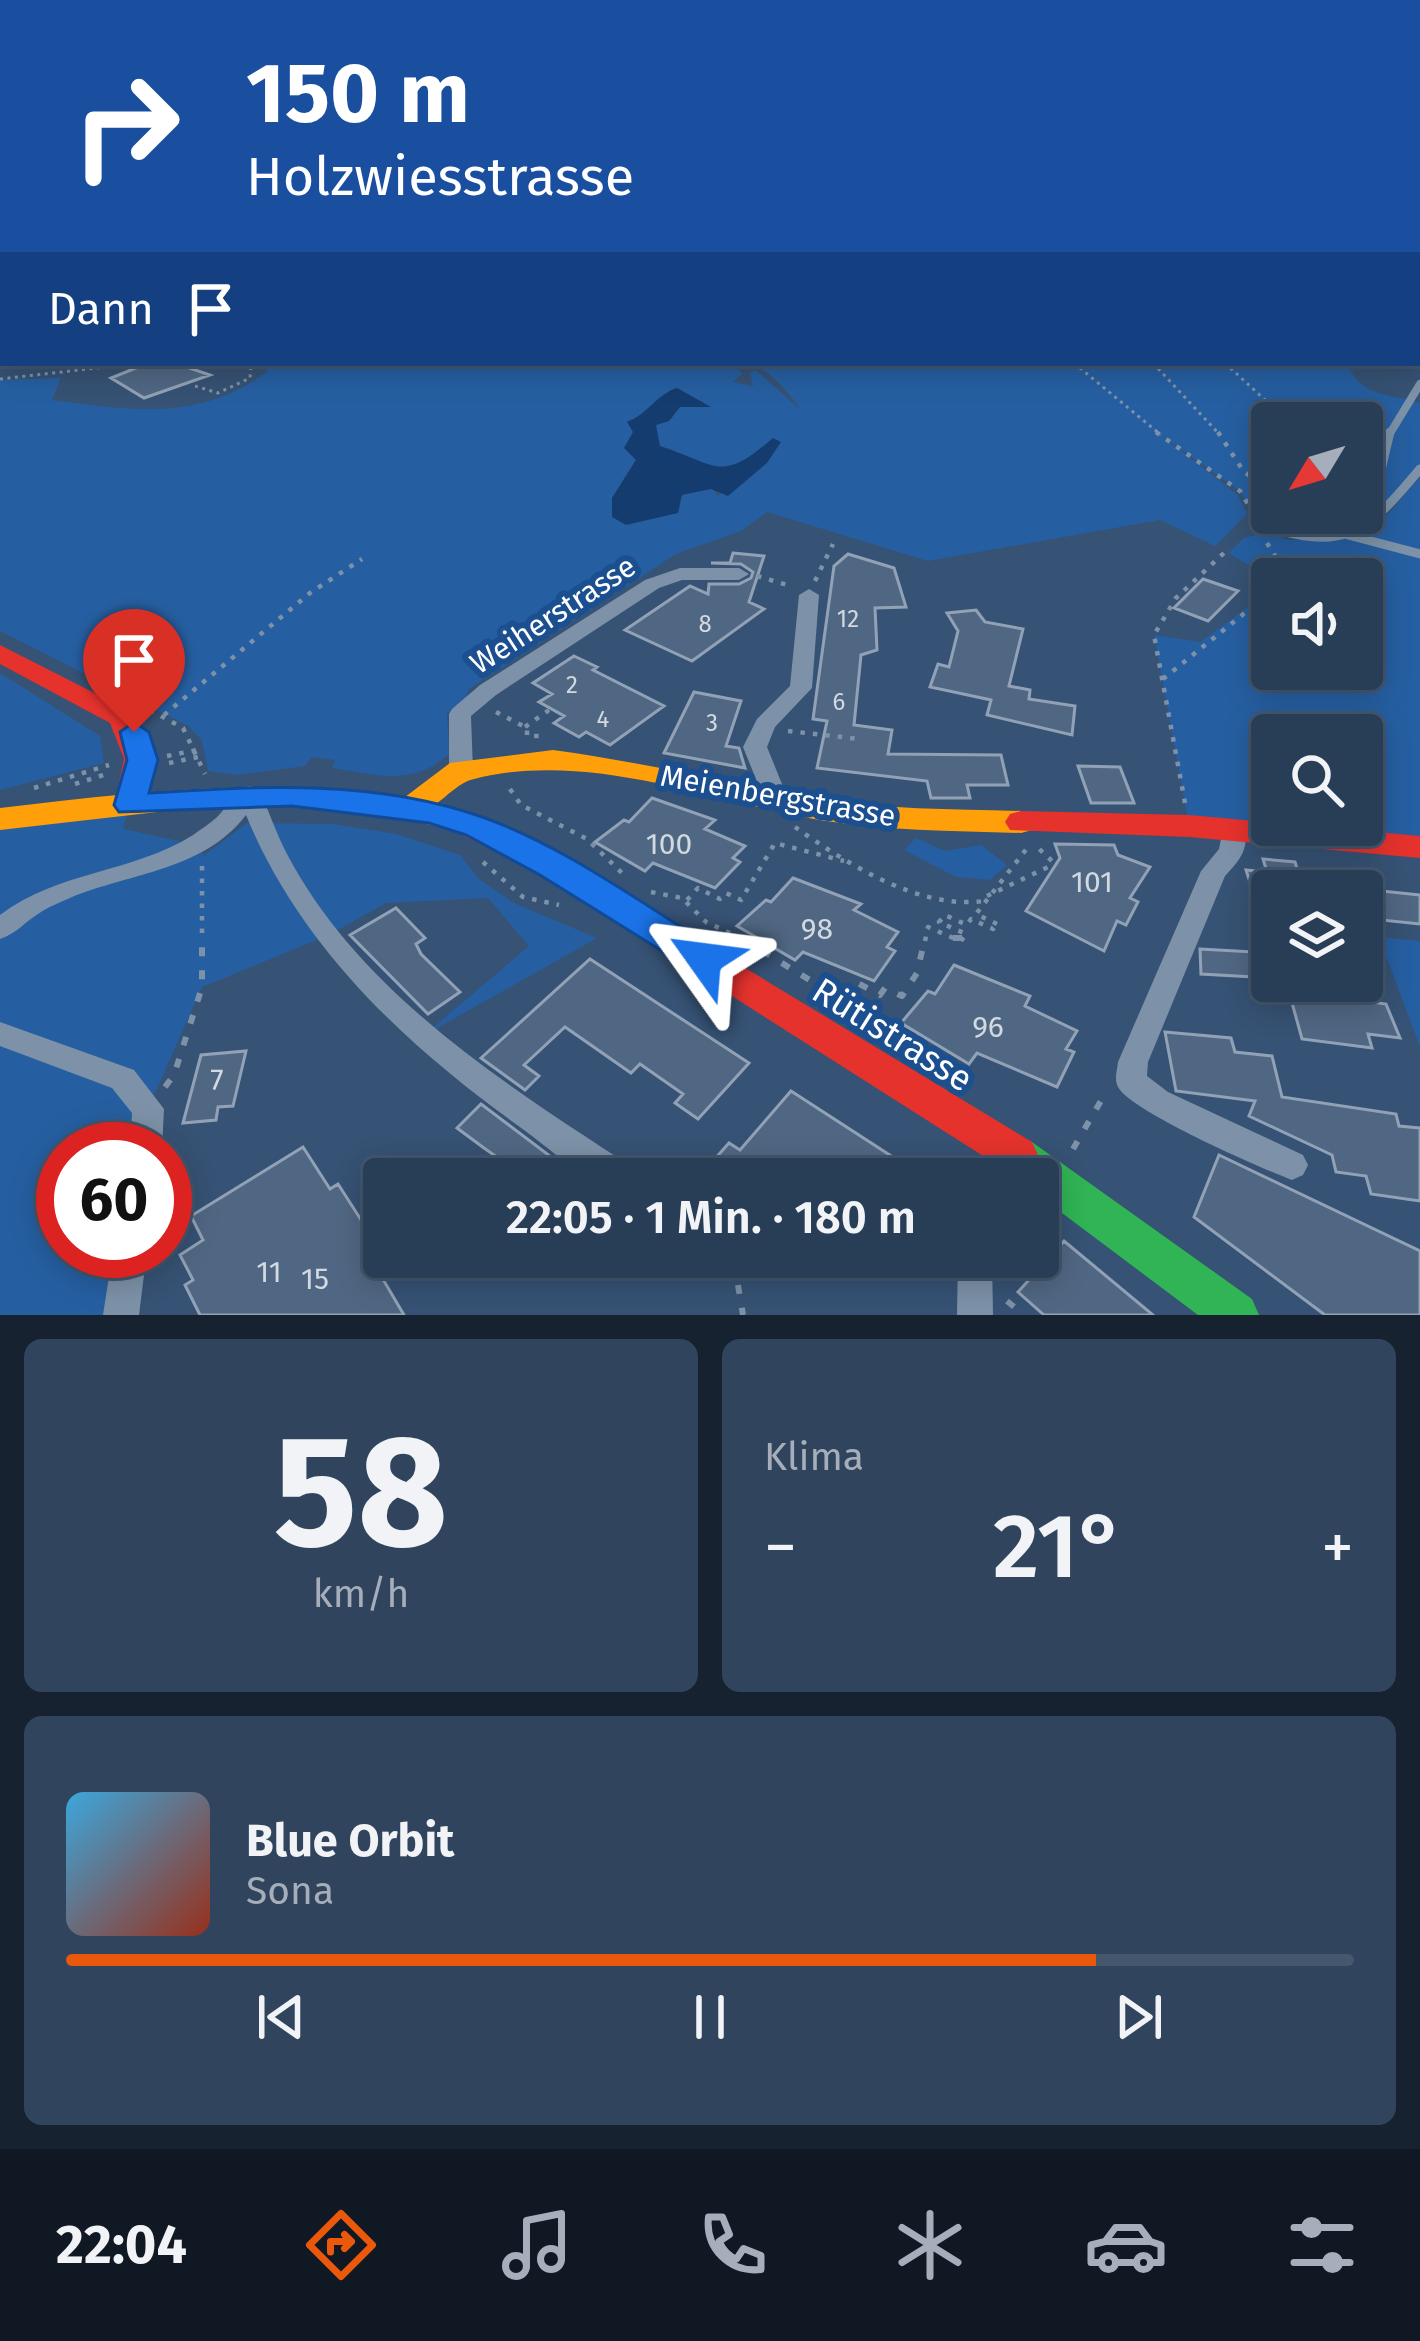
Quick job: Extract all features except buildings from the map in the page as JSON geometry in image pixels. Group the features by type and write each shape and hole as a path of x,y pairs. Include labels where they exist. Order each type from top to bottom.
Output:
{"street":[{"name":"Weiherstrasse","path":"461,770 460,714 476,701 652,584 680,574 739,574"},
{"path":"758,797 772,789 755,747 763,728 801,688 808,595"},
{"path":"0,653 120,717 134,732 142,760 130,805"},
{"name":"Meienbergstrasse","path":"461,770 553,760 890,818 1189,826 1420,848"},
{"path":"409,809 461,770"},
{"path":"0,928 20,909 74,884 202,847 236,817 249,794"},
{"path":"249,794 262,833 306,904 423,1036 518,1111 590,1158"},
{"name":"Rütistrasse","path":"0,819 249,794 340,797 478,827 552,866 1031,1158"},
{"path":"1234,830 1232,852 1214,871 1133,1062 1131,1081 1157,1102 1292,1165"},
{"path":"0,1034 123,1078 148,1109 147,1122"},
{"name":"Rütistrasse","path":"1059,1177 1236,1315"},
{"path":"121,1315 126,1278"},
{"path":"975,1278 975,1315"}],"lane":[{"path":"1383,468 1392,424 1420,384"},
{"path":"1383,510 1420,469"},
{"path":"1286,534 1323,534"},
{"path":"1343,534 1420,554"}],"path":[{"path":"0,379 115,366"},
{"path":"195,386 227,391 250,378 251,366"},
{"path":"1076,366 1120,406 1240,491 1251,511"},
{"path":"1156,366 1215,427 1251,476"},
{"path":"1228,366 1267,402"},
{"path":"739,574 774,578 808,595 832,544"},
{"path":"1189,826 1154,634 1176,598 1226,551"},
{"path":"134,732 172,709 310,593 362,560"},
{"path":"1163,679 1251,609"},
{"path":"476,701 525,727 527,736 538,736"},
{"path":"525,727 550,710"},
{"path":"763,728 860,739"},
{"path":"16,794 99,766 198,753 202,772 211,778"},
{"path":"499,782 534,814 587,839 630,880"},
{"path":"758,797 762,813 796,828 850,863"},
{"path":"534,814 543,807"},
{"path":"844,997 856,982 880,995 885,988 902,996 917,973 928,927 962,941 966,934 939,922 945,915 993,929 997,924 976,914 1035,839 1029,821"},
{"path":"686,901 698,888 721,899 726,893 740,900 775,843 850,863 951,905 986,898 1048,867 1052,861 1040,849"},
{"path":"174,1075 202,987 202,847"},
{"path":"477,852 492,875 523,897 565,907"},
{"path":"640,889 673,893 706,922 730,929 822,991 844,997 952,1070 931,1099"},
{"path":"1059,1161 1070,1157 1110,1085 1131,1081"}],"shaded area":[{"path":"262,366 731,366 743,373 733,382 753,386 750,372 757,371 804,413 770,375 753,366 1348,366 1368,388 1420,403 1420,469 1383,504 1383,402 1251,402 1251,511 1240,491 1155,431 1238,495 1247,514 1215,546 1160,520 928,561 767,512 741,531 676,554 469,689 460,714 447,712 449,754 421,771 379,775 332,768 335,760 312,757 305,766 238,775 208,771 202,740 188,726 0,631 0,380 61,378 52,400 110,407 164,409 216,399 268,371","holes":["677,389 711,407 680,407 669,421 656,425 659,446 707,464 741,462 773,439 718,496 712,489 612,498 636,459 625,448 633,432 628,421"]},
{"path":"677,388 711,407 680,407 669,421 656,425 660,446 707,464 729,466 773,438 781,442 767,463 728,496 711,489 682,495 678,513 626,525 612,517 612,498 636,460 624,448 633,432 627,422"},
{"path":"1420,477 1420,847 1383,844 1383,714 1251,714 1251,832 1189,826 1154,635 1200,642 1251,605 1251,690 1383,690 1383,558 1251,558 1251,567 1229,553 1244,538 1259,534 1288,540 1370,539 1362,534 1383,534 1383,519"},
{"path":"0,673 100,736 104,763 0,790"},
{"path":"130,805 123,829 202,846 203,856 247,823 333,824 396,834 460,855 479,879 514,903 597,938 423,1036 529,946 488,898 386,903 329,935 202,987 146,1122 36,1122 36,1278 118,1278 112,1315 0,1315 0,819"},
{"path":"916,838 945,851 981,845 1007,865 990,880 956,877 904,850"},
{"path":"1383,937 1420,941 1420,1047 1383,948"}],"traffic: fast":[{"path":"1017,1155 1236,1315"}],"traffic: slow":[{"path":"409,809 461,770 553,760 638,771 819,809 889,818 1021,822"},
{"path":"0,819 175,799 292,795 408,808 465,823"}],"traffic: jam":[{"path":"0,653 120,717 137,749 137,781 130,805"},
{"path":"1021,822 1189,826 1420,847"},
{"path":"465,823 552,866 1017,1155"}],"route":[{"path":"134,732 142,768 130,805 249,794 292,795 340,797 430,812 478,827 552,866 704,959"}]}
